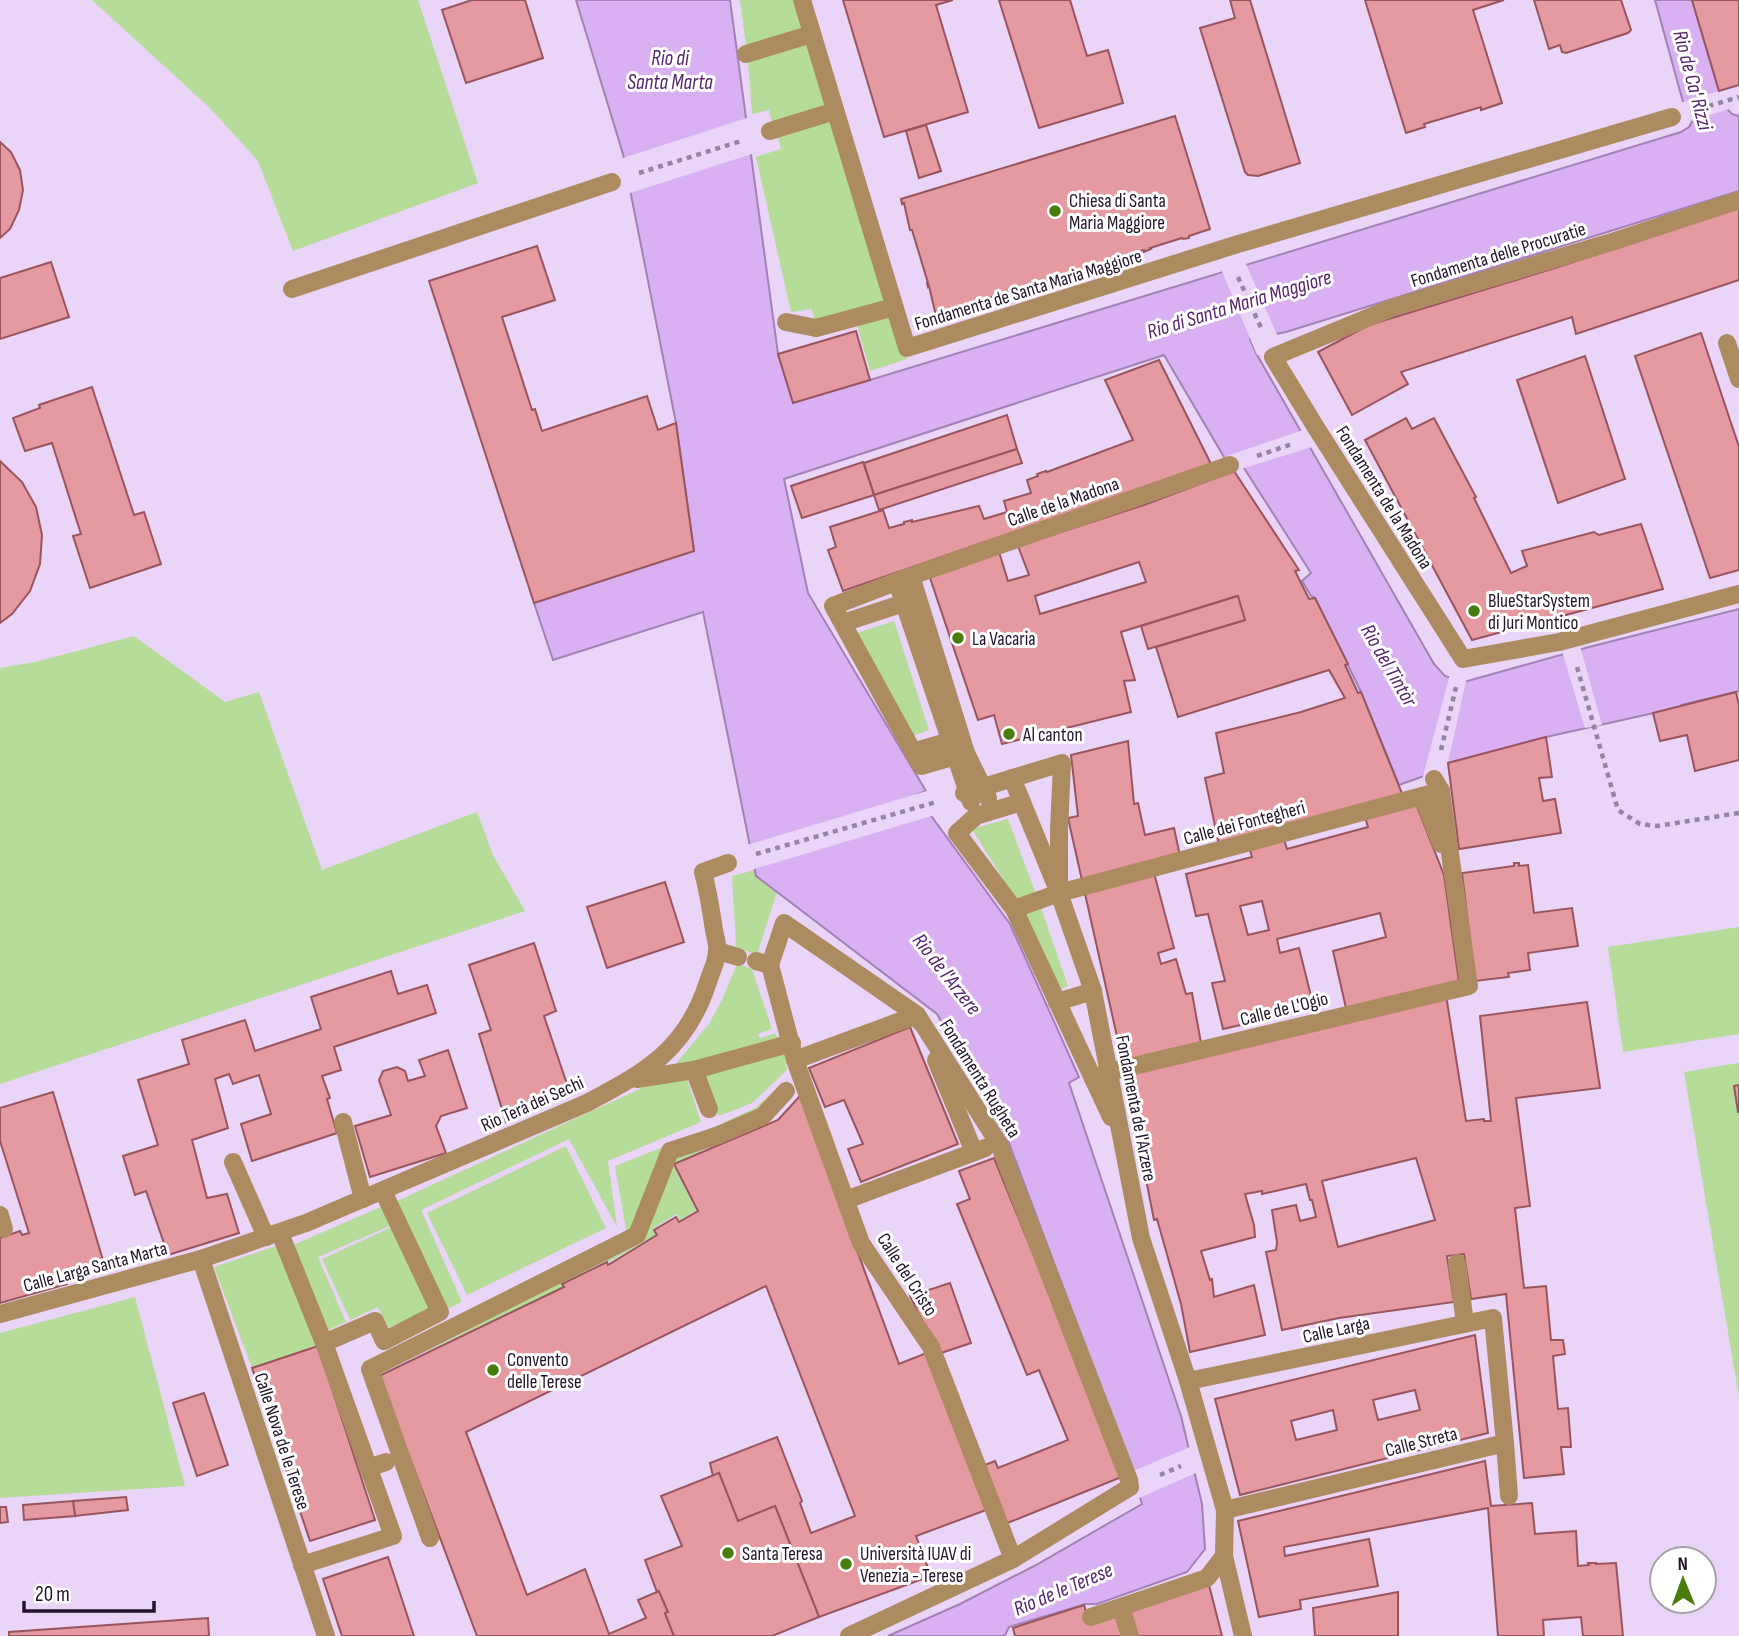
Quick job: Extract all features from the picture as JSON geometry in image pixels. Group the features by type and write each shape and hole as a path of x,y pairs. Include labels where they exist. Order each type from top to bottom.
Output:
{"street":[{"name":"Fondamenta de Santa Maria Maggiore","path":"802,0 907,348 1226,249 1672,117"},
{"path":"746,54 812,34"},
{"path":"770,131 835,111"},
{"path":"292,289 612,182"},
{"name":"Fondamenta delle Procuratie","path":"1273,356 1394,307 1739,200"},
{"path":"786,322 816,328 894,307"},
{"path":"1727,343 1739,379"},
{"name":"Fondamenta de la Madona","path":"1273,356 1463,659"},
{"name":"Calle de la Madona","path":"843,623 833,606 1230,465"},
{"path":"904,579 918,598 964,745 994,810"},
{"path":"904,579 976,816"},
{"path":"1463,659 1569,639 1739,594"},
{"path":"918,598 843,623 921,766 964,745"},
{"name":"Fondamenta de l'Arzere","path":"964,793 1062,764 1059,893 1093,991 1101,1075 1121,1140 1141,1238 1188,1381 1225,1510 1224,1556 1243,1636"},
{"path":"1012,778 1059,893"},
{"path":"1437,785 1452,870"},
{"name":"Calle dei Fontegheri","path":"1014,909 1059,893 1422,796 1437,785"},
{"path":"1422,796 1452,870"},
{"path":"1022,802 976,816 957,833 1014,909 1057,1002 1101,1075"},
{"name":"Rio Terà dei Sechi","path":"201,1259 306,1223 587,1103 655,1063 677,1041 694,1015 706,987 718,951 703,872 728,863"},
{"name":"Calle de L'Ogio","path":"1101,1075 1468,986 1452,870"},
{"name":"Fondamenta Rugheta","path":"763,963 784,923 917,1015 999,1144 1130,1487"},
{"path":"718,951 738,957"},
{"name":"Calle del Cristo","path":"763,963 861,1243 931,1347 1013,1559"},
{"path":"1057,1002 1093,991"},
{"path":"630,1080 794,1052 917,1015 974,1152"},
{"path":"694,1070 714,1123"},
{"path":"324,1343 375,1321 384,1341 413,1334 637,1235 670,1151 714,1123 763,1116 786,1090"},
{"path":"343,1122 363,1199"},
{"path":"846,1199 999,1144"},
{"path":"233,1162 273,1235 324,1343 393,1536 302,1564"},
{"path":"383,1191 440,1312 370,1368 394,1459 430,1538"},
{"name":"Calle Larga Santa Marta","path":"0,1314 201,1259"},
{"name":"Calle Nova de le Terese","path":"201,1259 326,1636"},
{"path":"1457,1263 1465,1323"},
{"name":"Calle Larga","path":"1188,1381 1493,1318 1504,1443"},
{"path":"1504,1443 1509,1496"},
{"name":"Calle Streta","path":"1225,1510 1504,1443"},
{"path":"368,1468 394,1459"},
{"path":"849,1636 1013,1559 1130,1487"},
{"path":"1091,1617 1207,1578 1224,1556"},
{"path":"1121,1607 1130,1636"}],"path":[{"path":"1672,117 1739,97"},
{"path":"612,182 770,131"},
{"path":"1226,249 1273,356"},
{"path":"1230,465 1321,435"},
{"path":"1569,639 1618,810 1640,824 1657,825 1739,813"},
{"path":"1437,785 1463,659"},
{"path":"728,863 964,793"},
{"path":"1130,1487 1209,1454"}],"green space":[{"path":"92,0 418,0 478,183 293,251 258,161 211,109"},
{"path":"740,0 794,0 803,29 746,46"},
{"path":"809,44 828,107 772,123 769,110 752,114 748,62"},
{"path":"831,121 889,302 815,324 812,309 791,312 756,157 781,149 778,137"},
{"path":"892,315 907,359 870,371 857,325"},
{"path":"894,621 929,730 913,736 857,633"},
{"path":"134,636 225,702 259,692 322,870 477,812 493,855 525,911 0,1084 0,668 35,662"},
{"path":"1008,819 1036,894 1016,900 972,829"},
{"path":"755,870 756,876 777,892 757,955 736,947 732,876"},
{"path":"1041,908 1068,986 1059,990 1023,914"},
{"path":"1739,927 1739,1034 1623,1052 1608,947"},
{"path":"737,964 752,969 772,1029 758,1034 760,1038 776,1033 778,1041 674,1066 709,1024"},
{"path":"784,1052 787,1070 752,1103 719,1116 699,1073"},
{"path":"1739,1063 1739,1397 1684,1072"},
{"path":"686,1076 701,1122 608,1161 617,1227 569,1139 421,1210 462,1302 447,1309 395,1202 657,1081"},
{"path":"787,1080 794,1094 773,1118 673,1164 696,1210 680,1220 676,1214 653,1229 656,1235 609,1262 607,1260 562,1283 563,1287 376,1375 428,1542 363,1362 627,1235 615,1166 755,1108"},
{"path":"566,1146 606,1228 467,1295 427,1213"},
{"path":"383,1206 392,1225 318,1257 346,1322 328,1330 291,1246"},
{"path":"394,1226 432,1308 388,1328 378,1307 350,1320 322,1259"},
{"path":"279,1245 318,1346 252,1368 214,1267"},
{"path":"135,1297 185,1486 0,1498 0,1333"}],"water":[{"path":"576,0 730,0 778,354 793,402 1681,132 1692,122 1683,102 1655,0 1692,0 1719,91 1728,110 1739,116 1739,191 1286,332 1250,339 1434,664 1445,676 1464,682 1739,609 1739,691 1448,763 1399,785 1361,692 1315,598 1302,581 1311,573 1237,457 1224,457 1164,355 784,479 808,593 926,791 916,795 1010,924 1079,1077 1069,1083 1181,1416 1202,1504 1205,1549 1187,1572 1097,1604 1086,1604 1009,1627 1003,1636 888,1636 960,1604 1036,1565 1142,1504 1132,1470 1007,1138 937,1014 756,876 703,612 553,660 534,603 694,550 676,423 623,154"}],"pier":[{"path":"1722,90 1732,108 1688,122 1680,103"},
{"path":"750,117 755,153 627,194 620,159"},
{"path":"1245,262 1278,337 1255,341 1260,354 1257,355 1221,269"},
{"path":"1303,430 1312,447 1241,469 1235,460 1226,460 1224,457"},
{"path":"1580,646 1602,725 1585,728 1562,651"},
{"path":"1450,674 1467,677 1447,767 1422,780"},
{"path":"930,790 928,794 921,796 935,815 751,870 747,845"},
{"path":"1192,1446 1198,1472 1137,1499 1129,1473"}],"building":[{"path":"472,0 525,0 543,58 466,83 442,10"},
{"path":"843,0 953,0 936,5 968,112 884,137"},
{"path":"999,0 1070,0 1087,56 1108,50 1123,103 1039,128"},
{"path":"1230,0 1250,0 1300,163 1258,176 1245,172 1200,28 1235,18"},
{"path":"1365,0 1504,0 1473,10 1502,103 1424,124 1425,127 1406,133"},
{"path":"1534,0 1621,0 1631,30 1566,53 1562,52 1560,45 1549,49"},
{"path":"1692,0 1739,0 1739,85 1719,91"},
{"name":"Chiesa di Santa Maria Maggiore","path":"1175,116 1210,229 1189,238 1113,259 1114,261 936,316 901,199"},
{"path":"926,125 941,171 919,178 906,131"},
{"path":"0,142 11,152 20,170 23,190 19,210 10,229 0,238"},
{"path":"1739,208 1739,280 1576,334 1572,317 1401,372 1408,384 1352,415 1318,352 1369,325"},
{"path":"537,246 555,300 502,317 532,410 535,409 542,431 647,396 658,430 676,423 694,551 534,603 429,281"},
{"path":"51,262 69,317 0,339 0,278"},
{"path":"856,331 870,380 793,403 778,354"},
{"path":"1701,333 1739,447 1739,570 1710,578 1635,356"},
{"path":"1585,356 1625,479 1558,503 1517,380"},
{"path":"1159,360 1211,464 843,591 828,550 836,547 830,527 883,510 889,528 912,520 979,506 984,519 1007,512 1004,501 1031,493 1027,480 1038,476 1037,474 1133,440 1105,380"},
{"path":"92,387 134,515 144,512 161,564 90,588 73,536 81,534 52,443 25,451 13,418 40,408 39,405"},
{"path":"1007,415 1017,449 874,495 864,463"},
{"path":"1406,418 1412,429 1434,418 1476,497 1474,498 1511,573 1527,566 1522,551 1594,532 1599,535 1641,524 1663,589 1472,640 1365,440"},
{"path":"1017,449 1022,463 879,510 874,495"},
{"path":"0,461 22,482 36,507 42,535 40,564 30,591 12,614 0,623"},
{"path":"863,462 874,495 802,518 791,486"},
{"path":"1234,471 1299,570 1295,571 1309,599 1315,598 1348,664 1345,665 1358,693 1361,692 1403,796 1219,845 1205,778 1224,773 1216,733 1345,698 1329,670 1178,717 1156,647 1245,620 1237,596 1121,632 1135,680 1124,681 1131,712 1002,744 994,715 978,720 929,575 999,552 1008,581 1029,575 1018,546 1144,505","holes":["1139,562 1146,582 1040,614 1035,596"]},
{"path":"1238,596 1245,620 1148,649 1141,626"},
{"path":"1736,692 1739,705 1739,760 1695,771 1687,735 1660,741 1653,713"},
{"path":"1546,737 1552,777 1539,778 1543,801 1555,799 1561,833 1459,849 1448,763"},
{"path":"1128,741 1134,804 1138,803 1145,835 1174,828 1180,856 1154,873 1174,948 1158,953 1161,964 1176,959 1186,994 1192,993 1201,1043 1123,1063 1068,818 1078,816 1071,755"},
{"path":"1416,804 1444,875 1459,982 1346,1008 1333,951 1386,937 1380,913 1277,939 1280,953 1299,948 1314,1008 1223,1029 1212,983 1225,981 1208,914 1196,916 1186,874 1252,857 1249,847 1284,839 1287,849 1368,827 1365,817","holes":["1262,901 1269,930 1248,935 1240,906"]},
{"path":"1514,863 1519,863 1519,866 1528,865 1534,913 1572,908 1578,946 1528,953 1530,970 1508,973 1509,977 1475,981 1462,873 1514,866"},
{"path":"665,882 684,942 607,968 587,907"},
{"path":"534,943 556,1011 544,1016 569,1090 506,1122 479,1034 491,1030 469,965"},
{"path":"391,971 398,994 427,985 436,1013 334,1047 341,1070 322,1076 330,1098 327,1099 337,1133 252,1161 241,1124 271,1114 259,1075 233,1084 229,1074 215,1079 228,1128 192,1140 207,1198 227,1194 239,1233 168,1255 146,1191 135,1195 123,1156 158,1145 138,1080 189,1064 182,1040 245,1020 255,1051 321,1029 311,997"},
{"path":"1446,995 1466,1121 1491,1121 1480,1016 1587,1002 1600,1088 1516,1098 1530,1206 1515,1208 1524,1288 1546,1286 1551,1340 1563,1340 1565,1354 1553,1356 1558,1409 1568,1408 1571,1447 1561,1447 1564,1474 1524,1478 1506,1294 1471,1299 1464,1254 1447,1256 1454,1302 1339,1318 1282,1330 1266,1252 1276,1250 1272,1210 1296,1205 1300,1221 1316,1217 1306,1184 1262,1194 1262,1191 1245,1194 1255,1237 1201,1251 1210,1280 1212,1279 1214,1297 1254,1285 1265,1335 1190,1352 1181,1304 1157,1219 1154,1220 1125,1072","holes":["1416,1158 1435,1220 1338,1247 1322,1181"]},
{"path":"910,1027 958,1144 861,1182 848,1149 863,1144 844,1100 825,1107 809,1068"},
{"path":"448,1050 467,1108 441,1116 436,1126 446,1153 370,1177 355,1126 391,1115 379,1080 383,1071 397,1067 405,1071 408,1081 425,1076 419,1060"},
{"path":"1739,1085 1739,1111 1738,1112 1734,1086"},
{"path":"53,1092 105,1267 65,1276 67,1284 0,1303 0,1238 20,1231 22,1235 29,1233 0,1141 0,1108"},
{"name":"Convento delle Terese","path":"800,1096 899,1364 929,1352 989,1509 916,1536 931,1576 819,1617 775,1506 738,1521 719,1473 713,1476 710,1463 777,1437 802,1501 800,1503 811,1533 855,1516 766,1286 466,1432 527,1595 585,1569 609,1634 646,1618 638,1600 659,1591 674,1636 477,1636 379,1376 564,1287 562,1284 607,1262 608,1265 657,1235 654,1230 676,1217 679,1222 698,1211 674,1164 778,1120"},
{"path":"994,1158 1124,1476 1005,1524 982,1466 995,1461 998,1468 1068,1440 1039,1370 1027,1375 957,1204 970,1199 959,1171"},
{"path":"950,1283 971,1343 938,1354 910,1296"},
{"path":"1475,1335 1488,1433 1240,1495 1215,1399","holes":["1415,1390 1420,1410 1378,1420 1373,1400","1333,1410 1337,1430 1296,1440 1291,1421"]},
{"path":"318,1346 375,1520 310,1541 252,1368"},
{"path":"204,1393 228,1465 197,1476 173,1403"},
{"path":"1485,1461 1491,1506 1532,1503 1535,1534 1576,1531 1578,1566 1589,1565 1588,1563 1616,1563 1623,1636 1583,1636 1581,1617 1543,1620 1544,1636 1498,1636 1488,1508 1284,1547 1285,1556 1369,1539 1378,1586 1300,1600 1301,1609 1259,1617 1238,1521"},
{"name":"Santa Teresa","path":"719,1473 738,1521 775,1506 819,1617 772,1636 674,1636 665,1613 668,1612 645,1560 682,1546 661,1496"},
{"path":"126,1497 128,1510 75,1516 73,1501"},
{"path":"73,1501 75,1516 24,1520 23,1505"},
{"path":"0,1507 6,1507 8,1522 0,1523"},
{"path":"388,1557 414,1636 342,1636 323,1579"},
{"path":"1209,1585 1222,1636 1134,1636 1125,1611"},
{"path":"1398,1592 1398,1636 1315,1636 1313,1608"},
{"path":"1084,1605 1090,1624 1120,1614 1127,1636 1015,1636 1013,1628"},
{"path":"208,1618 209,1636 9,1636 9,1632"}],"place":[{"name":"Chiesa di Santa Maria Maggiore","path":"1055,211"},
{"name":"BlueStarSystem di Juri Montico","path":"1474,611"},
{"name":"La Vacaria","path":"958,638"},
{"name":"Al canton","path":"1009,734"},
{"name":"Convento delle Terese","path":"493,1370"},
{"name":"Santa Teresa","path":"728,1553"},
{"name":"Università IUAV di Venezia - Terese","path":"846,1564"}],"water label":[{"name":"Rio di Santa Marta","path":"670,70"},
{"name":"Rio de Ca' Rizzi","path":"1693,80"},
{"name":"Rio di Santa Maria Maggiore","path":"1239,304"},
{"name":"Rio del Tintòr","path":"1389,665"},
{"name":"Rio de l'Arzere","path":"947,974"},
{"name":"Rio de le Terese","path":"1063,1589"}]}
